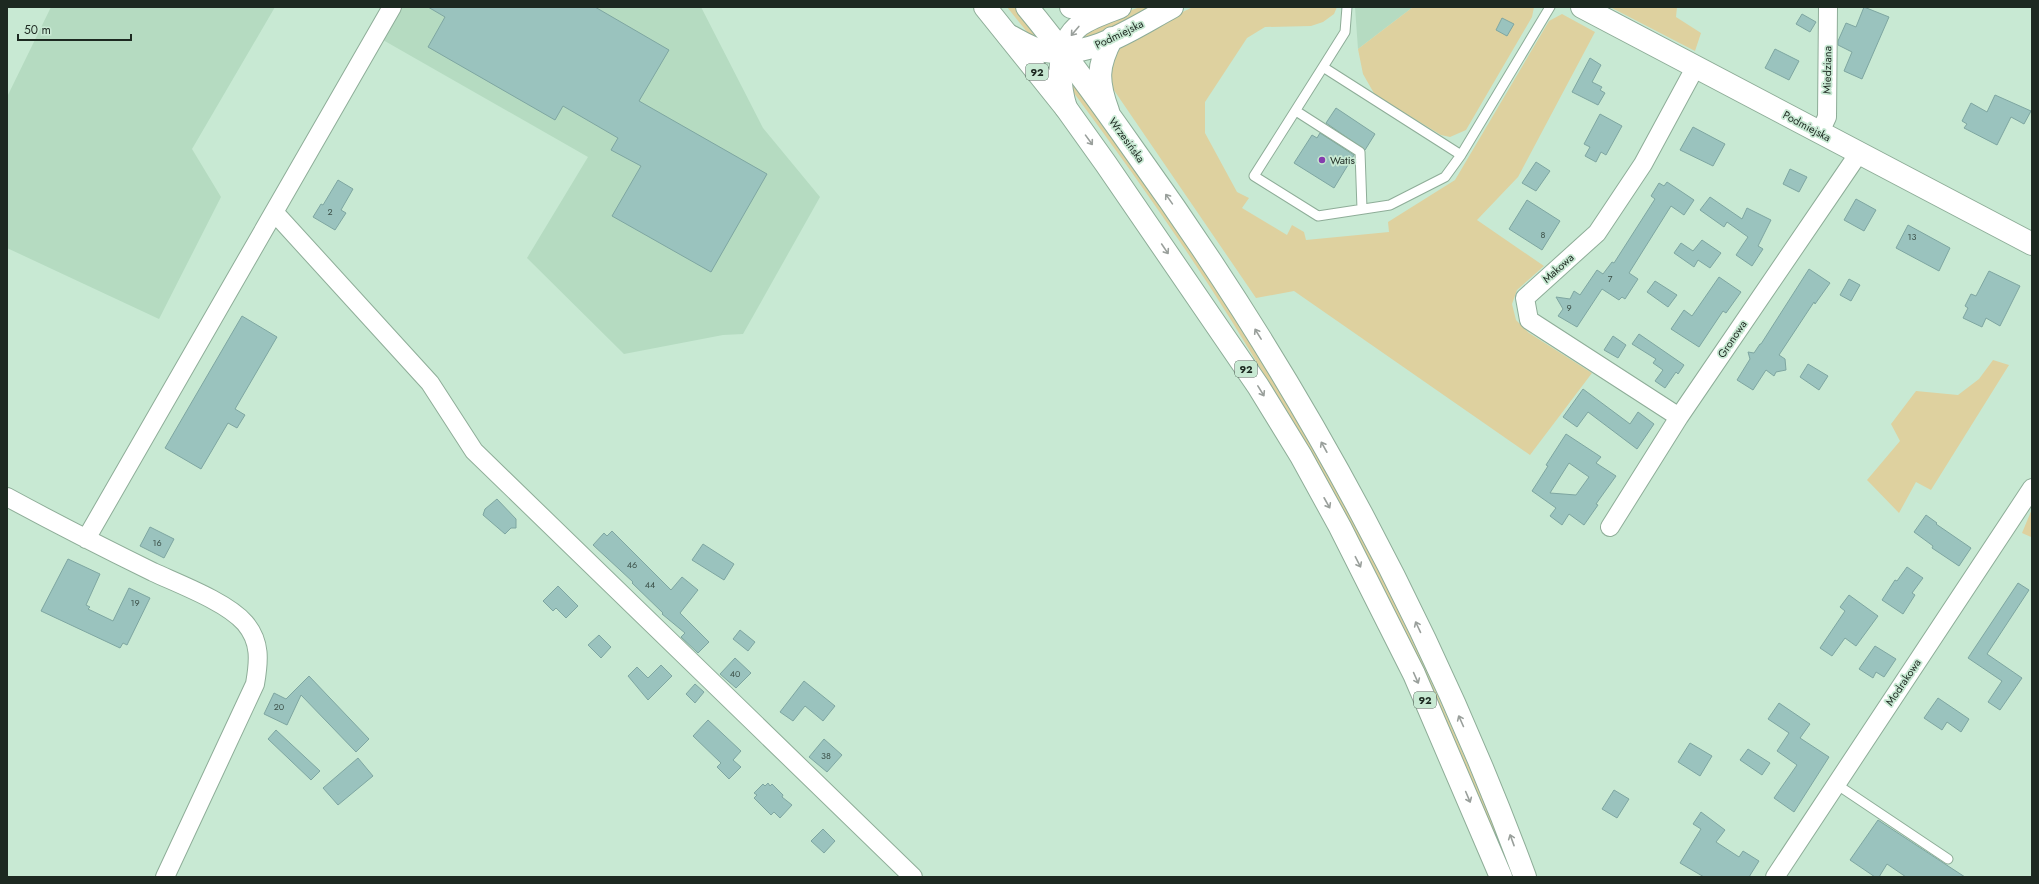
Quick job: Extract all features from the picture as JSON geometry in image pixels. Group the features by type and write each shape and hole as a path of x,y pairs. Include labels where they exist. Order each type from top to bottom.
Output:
{"main road":[{"name":"92","path":"985,7 1066,108 1143,216 1258,386 1340,527 1414,674 1501,877"},
{"name":"Wrzesińska","path":"1027,7 1064,52 1222,277 1266,347 1307,417 1395,581 1466,733 1509,832 1525,877"},
{"path":"1071,7 1087,9 1115,7"},
{"path":"1066,108 1061,94 1060,80 1064,52 1071,36 1081,24 1120,7"},
{"name":"Podmiejska","path":"1008,35 1033,48 1044,51 1083,51 1172,7"},
{"name":"Podmiejska","path":"1582,7 2032,244"},
{"path":"1109,115 1102,95 1100,71 1102,60 1112,38"}],"street":[{"path":"86,539 392,7"},
{"name":"Miedziana","path":"1820,132 1827,117 1828,7"},
{"name":"Makowa","path":"1679,417 1529,320 1525,298 1597,233 1643,164 1696,66"},
{"name":"Gronowa","path":"1610,527 1679,417 1859,153"},
{"path":"275,212 430,384 474,451 913,877"},
{"name":"Modrakowa","path":"1775,877 2032,488"},
{"path":"7,497 86,539 222,605 245,623 255,640 259,659 255,684 165,877"}],"lane":[{"path":"1347,7 1345,32 1254,176 1318,216 1390,205 1445,177 1461,156 1550,7"},
{"path":"1323,67 1461,156"},
{"path":"1296,111 1360,152 1362,209"},
{"path":"1836,784 1948,860"}],"shaded area":[{"path":"51,7 275,7 192,149 221,197 159,319 7,248 7,97"},
{"path":"402,7 701,7 763,128 820,197 743,334 723,335 624,354 527,258 588,157 383,40"},
{"path":"1007,7 1017,7 1046,44 1036,43"},
{"path":"1140,7 1156,7 1084,42 1078,37 1098,22"},
{"path":"1193,7 1337,7 1334,14 1323,22 1311,26 1265,27 1247,38 1205,102 1205,133 1237,192 1249,198 1242,208 1287,235 1292,225 1304,232 1306,240 1389,232 1388,222 1455,180 1549,21 1562,14 1595,32 1518,177 1477,220 1544,266 1517,290 1512,304 1516,320 1529,333 1592,373 1530,455 1294,291 1256,298 1107,80 1116,48 1132,36"},
{"path":"1355,7 1413,7 1358,49"},
{"path":"1413,7 1534,7 1532,17 1466,130 1450,137 1441,135 1375,95 1363,74 1358,49"},
{"path":"1610,7 1677,7 1676,17 1701,33 1695,51"},
{"path":"1070,77 1216,287 1262,359 1334,484 1399,612 1459,744 1514,877 1509,877 1273,390 1202,274 1071,89"},
{"path":"1993,360 2009,365 1931,490 1916,482 1899,513 1867,480 1900,441 1891,424 1916,391 1958,395 1979,379"},
{"path":"2032,509 2032,537 2031,537 2022,533"}],"building":[{"path":"428,7 595,7 669,50 639,101 767,174 711,272 612,216 641,166 611,150 618,138 563,106 555,120 428,47 445,17"},
{"path":"1864,7 1889,17 1862,79 1844,71 1852,52 1838,45 1838,41 1846,23 1856,27"},
{"path":"1802,14 1816,22 1810,32 1796,24"},
{"path":"1502,18 1514,24 1507,36 1496,30"},
{"path":"1775,49 1799,61 1789,80 1765,68"},
{"path":"1590,58 1601,65 1592,82 1602,87 1600,90 1605,93 1598,105 1572,92"},
{"path":"1995,95 2031,111 2024,124 2011,117 1997,145 1964,128 1967,124 1962,121 1971,103 1987,112"},
{"path":"1336,108 1375,134 1365,150 1326,123"},
{"path":"1600,114 1622,126 1606,155 1601,152 1596,162 1585,156 1590,147 1584,144"},
{"path":"1693,127 1725,144 1713,166 1680,150"},
{"path":"1320,133 1354,155 1334,188 1294,163 1312,135 1317,138"},
{"path":"1536,162 1550,171 1536,191 1522,183"},
{"path":"1790,169 1807,177 1799,192 1783,184"},
{"path":"338,180 353,189 341,210 346,213 335,230 313,217 321,204 323,205"},
{"path":"1667,182 1694,200 1684,215 1671,206 1629,273 1638,279 1625,299 1622,297 1619,300 1602,289 1577,327 1558,316 1563,309 1556,297 1570,299 1574,291 1580,295 1597,270 1603,274 1612,262 1614,263 1655,199 1651,196 1659,183 1664,186"},
{"path":"1710,197 1742,219 1747,208 1771,220 1758,246 1763,249 1752,266 1736,255 1748,237 1727,222 1724,227 1700,210"},
{"path":"1856,199 1876,210 1864,231 1844,220"},
{"path":"1527,200 1560,221 1542,250 1509,229"},
{"path":"1908,225 1950,248 1939,271 1896,248"},
{"path":"1702,240 1721,253 1710,268 1698,260 1694,267 1674,253 1681,243 1693,251"},
{"path":"1809,269 1830,283 1815,304 1814,302 1779,355 1785,359 1786,370 1776,372 1774,376 1766,370 1753,390 1737,380 1750,359 1748,352 1754,353 1761,344"},
{"path":"1989,271 2020,286 2000,326 1986,318 1982,327 1963,318 1968,308 1965,306 1971,294 1976,296"},
{"path":"1719,277 1741,292 1726,313 1723,311 1699,347 1671,329 1684,310 1692,316"},
{"path":"1849,279 1860,285 1851,301 1840,295"},
{"path":"1655,281 1677,295 1668,307 1647,292"},
{"path":"242,316 277,337 235,409 245,415 237,428 228,423 201,469 165,448"},
{"path":"1639,334 1684,365 1678,374 1676,372 1665,388 1655,381 1663,370 1653,363 1656,359 1632,344"},
{"path":"1613,336 1626,345 1618,358 1604,350"},
{"path":"1808,364 1828,376 1819,390 1800,377"},
{"path":"1583,389 1630,424 1638,412 1654,424 1637,449 1588,412 1577,427 1563,417"},
{"path":"1566,434 1601,457 1596,463 1616,476 1596,504 1598,505 1584,525 1569,514 1562,525 1550,516 1556,508 1532,491 1548,466 1546,465","holes":["1569,463 1589,477 1576,495 1550,493"]},
{"path":"497,499 516,519 516,528 511,528 505,534 483,515 485,509"},
{"path":"1926,515 1937,523 1936,524 1971,548 1959,566 1932,548 1933,546 1914,532"},
{"path":"150,527 174,539 164,558 140,546"},
{"path":"612,531 671,590 682,577 698,590 680,613 709,642 698,653 681,637 685,633 662,614 663,613 632,583 633,582 593,545 604,533 607,536"},
{"path":"703,544 734,564 724,580 692,560"},
{"path":"68,559 100,574 86,605 90,607 88,609 113,621 129,588 150,598 127,645 123,643 120,648 41,611"},
{"path":"1907,567 1923,578 1912,593 1915,595 1903,614 1882,600 1895,580 1897,581"},
{"path":"2018,583 2029,590 1987,654 2022,678 2000,710 1988,702 2002,681 1968,658"},
{"path":"558,586 578,606 566,618 556,608 553,611 543,601"},
{"path":"1849,595 1878,616 1856,646 1845,638 1832,656 1820,648 1845,611 1840,607"},
{"path":"740,630 755,642 748,651 733,639"},
{"path":"599,635 611,647 601,658 588,645"},
{"path":"1875,646 1896,659 1884,677 1876,672 1873,678 1859,669"},
{"path":"735,658 751,673 736,688 720,674"},
{"path":"661,665 672,676 648,700 628,676 637,667 648,678"},
{"path":"309,676 369,739 356,752 301,695 287,725 264,714 274,693 286,699"},
{"path":"804,681 835,706 823,721 805,706 793,721 780,712"},
{"path":"695,684 704,692 695,703 686,694"},
{"path":"1938,698 1969,719 1961,732 1947,722 1942,730 1924,718"},
{"path":"1779,703 1810,724 1800,738 1829,757 1794,812 1774,798 1797,765 1777,751 1789,733 1768,719"},
{"path":"708,720 741,751 733,760 741,767 729,779 717,767 721,763 693,736"},
{"path":"276,730 320,771 311,780 268,739"},
{"path":"824,739 842,755 827,772 809,757"},
{"path":"1690,743 1712,756 1700,776 1678,762"},
{"path":"1748,749 1770,763 1762,775 1740,760"},
{"path":"358,758 373,776 338,805 323,788"},
{"path":"768,783 770,786 772,784 783,795 782,797 792,805 780,818 774,812 771,815 754,798 757,795 754,793 763,784 765,786"},
{"path":"1614,790 1629,799 1617,818 1602,809"},
{"path":"1701,812 1725,830 1716,842 1739,857 1743,851 1759,861 1749,877 1704,877 1680,863 1701,829 1693,824"},
{"path":"1878,820 1965,877 1906,877 1887,864 1879,877 1875,877 1850,860"},
{"path":"823,829 835,841 824,853 811,841"}],"place":[{"name":"Watis","path":"1322,160"}]}
